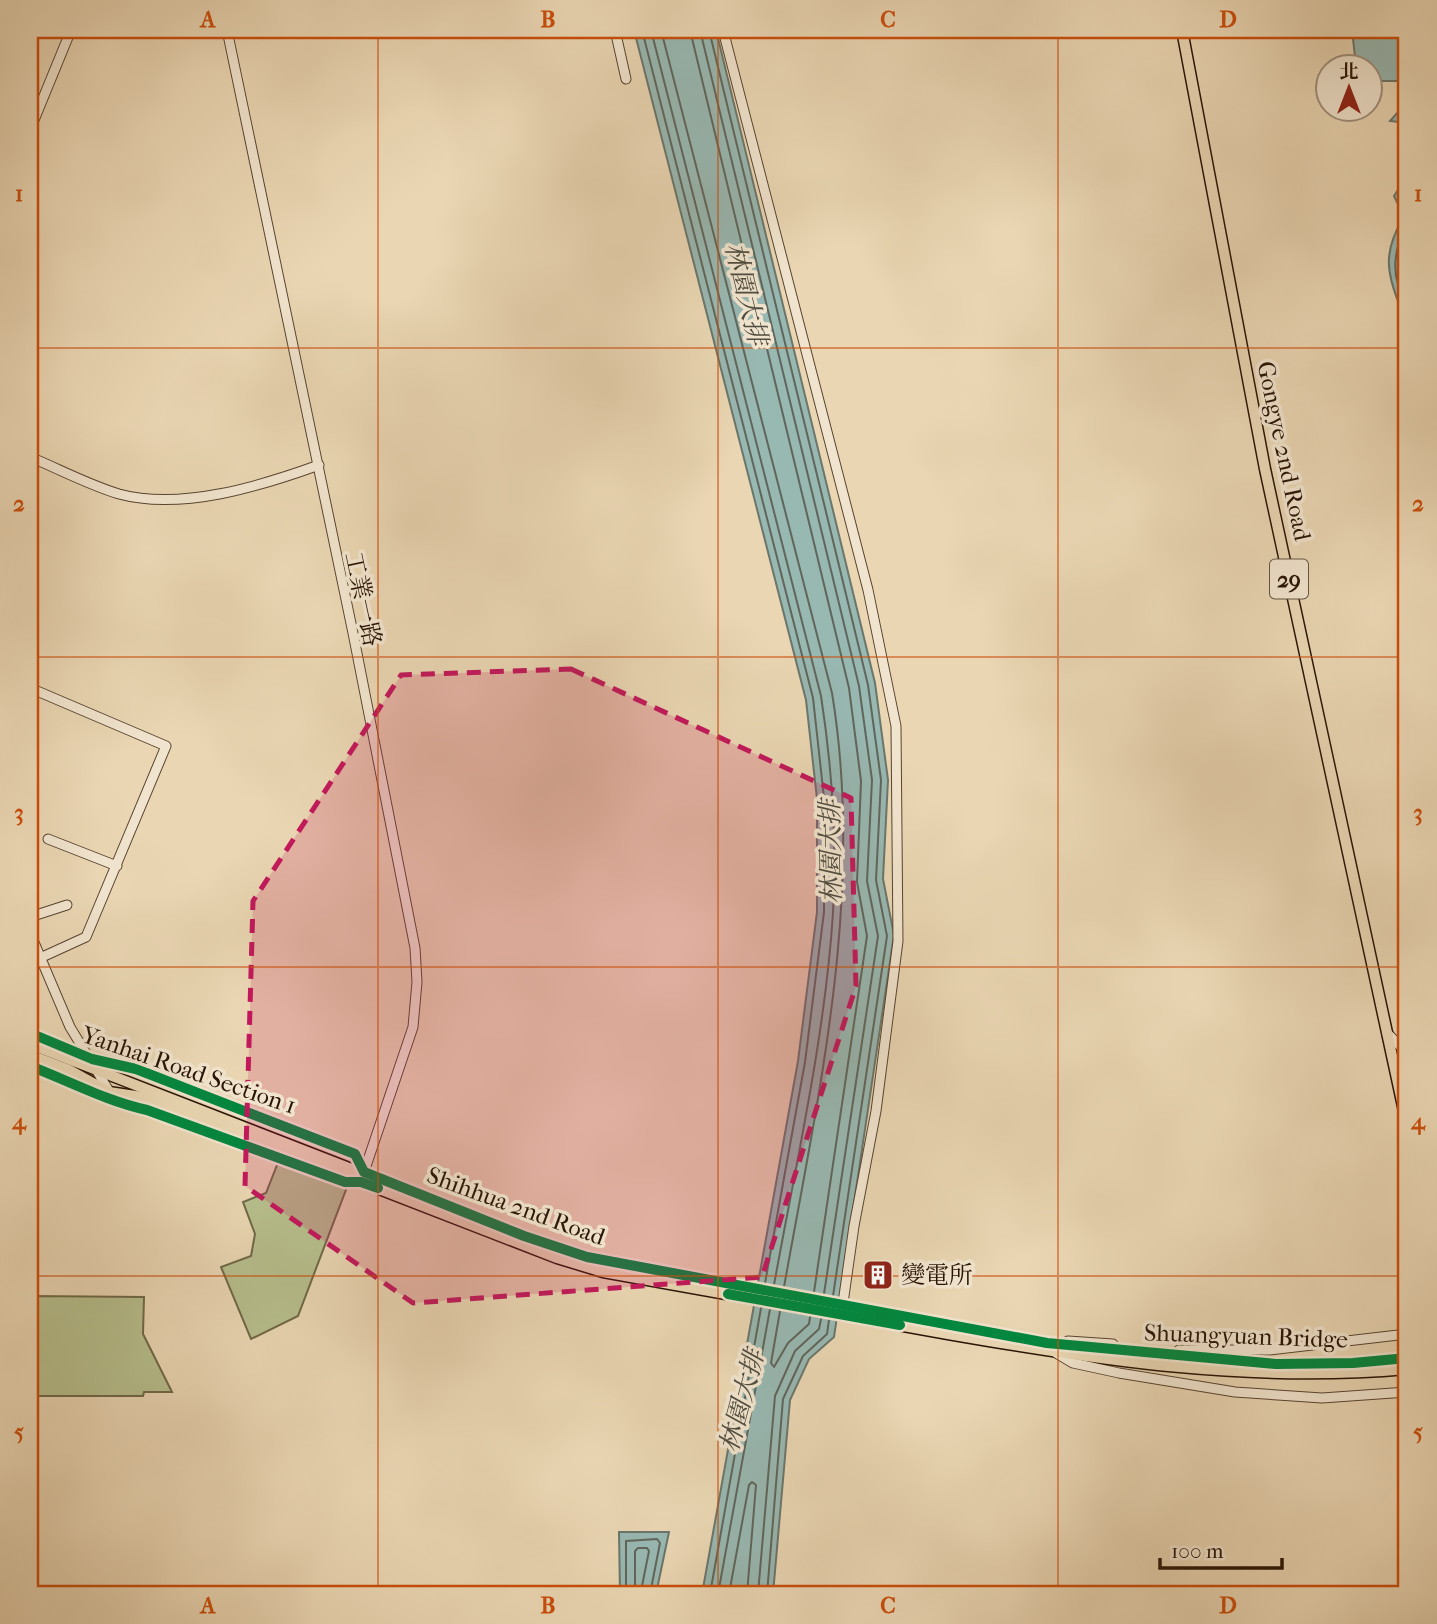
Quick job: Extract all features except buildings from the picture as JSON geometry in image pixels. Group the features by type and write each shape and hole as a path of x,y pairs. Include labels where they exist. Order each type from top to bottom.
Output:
{"main road":[{"name":"Gongye 2nd Road","path":"1182,30 1265,469 1407,1125"},
{"name":"Yanhai Road Section 1","path":"30,1044 362,1177"},
{"name":"Yanhai Road Section 1","path":"30,1055 69,1070 111,1097 142,1097 362,1177"},
{"name":"Shihhua 2nd Road","path":"362,1177 565,1251 665,1273 848,1303"},
{"name":"Shihhua 2nd Road","path":"362,1177 557,1258 603,1272 853,1317 1051,1348"},
{"path":"848,1303 1051,1348"},
{"name":"Shuangyuan Bridge","path":"1051,1348 1276,1364 1353,1363 1407,1357"},
{"name":"Shuangyuan Bridge","path":"1051,1348 1116,1361 1223,1373 1353,1374 1407,1369"}],"street":[{"path":"30,130 71,30"},
{"name":"工業一路","path":"227,30 319,464 415,948 417,982 413,1027 362,1177"},
{"path":"615,30 626,79"},
{"path":"723,30 868,590 896,726 898,942 878,1097 854,1226 848,1303"},
{"path":"30,457 120,494 197,498 278,480 319,464"},
{"path":"30,688 166,746 86,937 40,957"},
{"path":"48,839 117,866"},
{"path":"30,917 67,905"},
{"path":"30,933 70,1027 92,1059 111,1097"},
{"path":"1387,1032 1402,1048 1407,1065"},
{"name":"Yanhai Road Section 1","path":"30,1033 92,1059 135,1069 355,1154 362,1177"},
{"name":"Yanhai Road Section 1","path":"30,1066 111,1097"},
{"path":"1051,1348 1082,1340 1157,1350 1210,1352 1314,1346 1407,1334"},
{"path":"1051,1348 1073,1363 1234,1392 1322,1398 1407,1392"}],"highlighted area":[{"path":"571,669 851,798 856,986 762,1277 413,1303 245,1186 253,901 401,675"}],"green space":[{"path":"279,1160 347,1187 298,1316 251,1339 221,1267 251,1256 255,1234 243,1202 266,1193"},
{"path":"30,1296 144,1297 143,1334 172,1392 144,1392 143,1396 30,1396"}],"water":[{"name":"林園大排","path":"634,30 716,30 875,683 888,780 883,879 894,935 834,1337 809,1359 790,1400 773,1594 702,1594 798,1061 817,912 817,799 806,700"},
{"path":"1352,30 1407,30 1407,81 1384,81 1384,52 1355,52"},
{"path":"1407,102 1407,123 1390,121"},
{"path":"1407,176 1407,307 1400,306 1391,282 1389,260 1393,239 1404,216 1394,196"},
{"path":"619,1532 669,1532 656,1594 620,1594"}],"cycle path":[{"path":"30,1033 92,1059 136,1069 355,1154 364,1172 524,1236 587,1257 1047,1343 1276,1364 1353,1363 1407,1358"},
{"path":"30,1066 102,1096 345,1182 361,1182 378,1188"},
{"path":"728,1294 900,1325"}],"place":[{"name":"變電所","path":"878,1275"}]}
